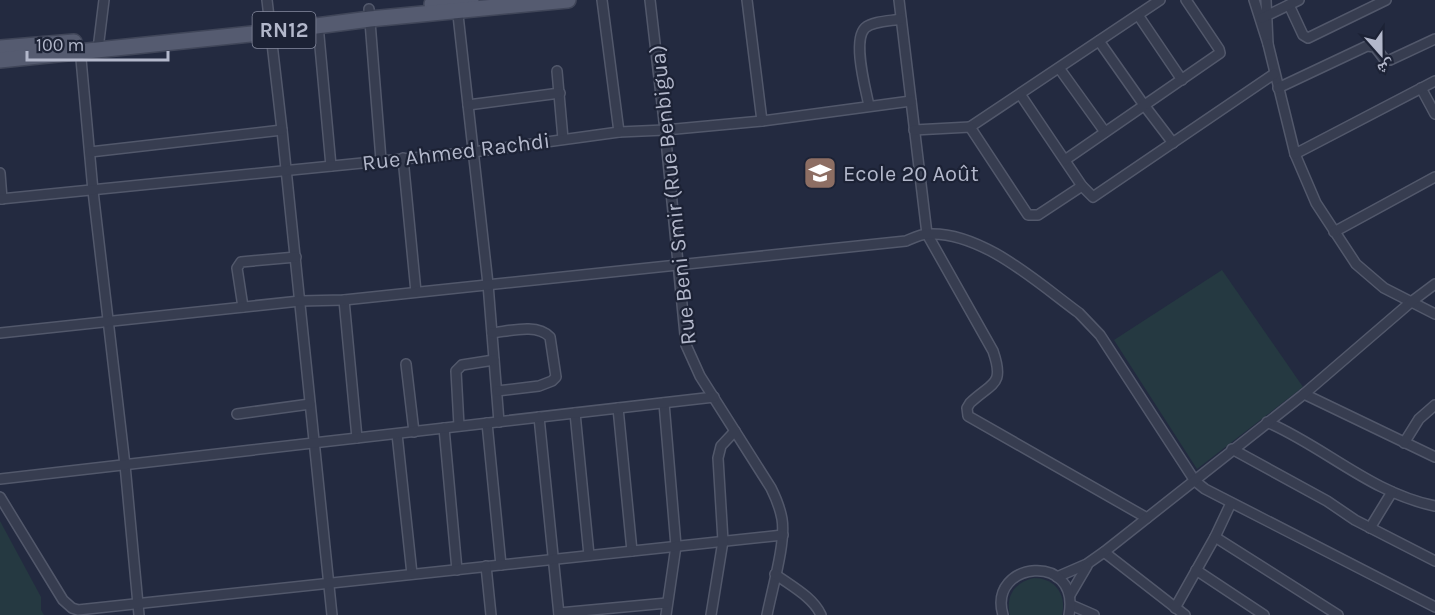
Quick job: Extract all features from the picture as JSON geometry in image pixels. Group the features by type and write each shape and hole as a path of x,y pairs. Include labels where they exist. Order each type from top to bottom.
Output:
{"main road":[{"name":"RN12","path":"0,48 79,46 269,27 460,3 568,0"},
{"name":"RN12","path":"269,27 318,26 370,14"},
{"name":"RN12","path":"0,60 79,46"}],"street":[{"path":"99,44 104,0"},
{"path":"267,0 296,257 332,615"},
{"path":"602,0 619,132"},
{"name":"Rue Beni Smir (Rue Benbigua)","path":"650,0 686,345 700,376 771,488 783,521 783,535 767,615"},
{"path":"747,0 762,121"},
{"path":"899,0 927,234 993,351 999,368 998,378 994,383 969,403 968,416 1147,518"},
{"path":"914,130 970,127 1160,0"},
{"path":"1065,160 1220,53 1186,0"},
{"path":"1254,0 1263,17 1274,74 1295,154 1316,203 1356,264 1384,288 1435,314"},
{"path":"1263,17 1266,0"},
{"path":"1263,17 1299,0"},
{"path":"1289,5 1303,35 1308,38 1386,0"},
{"path":"460,3 500,422"},
{"path":"370,14 381,160"},
{"path":"1138,15 1182,80"},
{"path":"869,106 860,55 859,44 862,33 870,25 901,19"},
{"path":"318,26 331,166"},
{"path":"1278,88 1367,46 1375,47 1386,60 1390,60 1435,39"},
{"path":"1099,41 1173,143"},
{"path":"79,46 107,322 125,465 139,615"},
{"path":"1059,68 1105,132"},
{"path":"557,71 563,139"},
{"path":"1020,94 1082,186 1093,197 1274,74"},
{"path":"1295,154 1435,81"},
{"path":"1420,88 1435,114"},
{"path":"468,105 560,93"},
{"name":"Rue Ahmed Rachdi","path":"1,199 473,152 619,132 762,121 911,101"},
{"path":"970,127 1028,215 1038,215 1082,186"},
{"path":"90,152 282,130"},
{"path":"403,158 416,292"},
{"path":"0,174 1,199"},
{"path":"1334,232 1435,177"},
{"path":"0,333 300,301 344,300 906,241 927,234 951,236 983,247 1023,272 1079,313 1100,335 1195,481 1205,489 1435,606"},
{"path":"243,307 237,268 241,262 296,257"},
{"path":"1057,576 1087,564 1104,552 1304,394 1435,284"},
{"path":"344,300 357,438"},
{"path":"492,333 535,329 542,331 550,337 556,369 556,377 545,385 497,391"},
{"path":"459,426 456,371 462,365 494,360"},
{"path":"406,364 414,432"},
{"path":"1304,394 1435,457"},
{"path":"0,479 714,397"},
{"path":"664,403 676,546 666,615"},
{"path":"237,414 310,404"},
{"path":"1404,443 1419,419 1435,405"},
{"path":"618,408 632,551"},
{"path":"575,413 589,555"},
{"path":"539,417 559,614 667,603"},
{"path":"1267,422 1293,433 1365,479 1420,503 1435,506"},
{"path":"488,423 501,565"},
{"path":"444,428 457,570"},
{"path":"711,615 723,541 718,458 721,446 735,431"},
{"path":"397,434 412,574"},
{"path":"1232,449 1327,501 1370,528 1435,561"},
{"path":"1370,528 1392,492"},
{"path":"0,497 68,605 78,610 783,535"},
{"path":"1175,608 1215,537 1231,503"},
{"path":"1215,537 1338,615"},
{"path":"1104,552 1185,615"},
{"path":"1069,615 1071,600 1087,564"},
{"path":"486,566 491,615"},
{"path":"1003,615 1002,598 1006,587 1013,578 1023,572 1035,570 1047,571 1057,576 1066,586 1071,600 1094,615"},
{"path":"1196,570 1264,615"},
{"path":"775,574 805,596 815,605 821,615"}],"shaded area":[{"path":"1222,270 1303,387 1197,469 1114,340"},
{"path":"0,521 41,597 41,610 44,615 0,615"},
{"path":"1034,578 1048,581 1058,589 1063,601 1062,615 1010,615 1009,602 1013,591 1017,586"}],"place":[{"name":"Ecole 20 Août","path":"820,173"}]}
